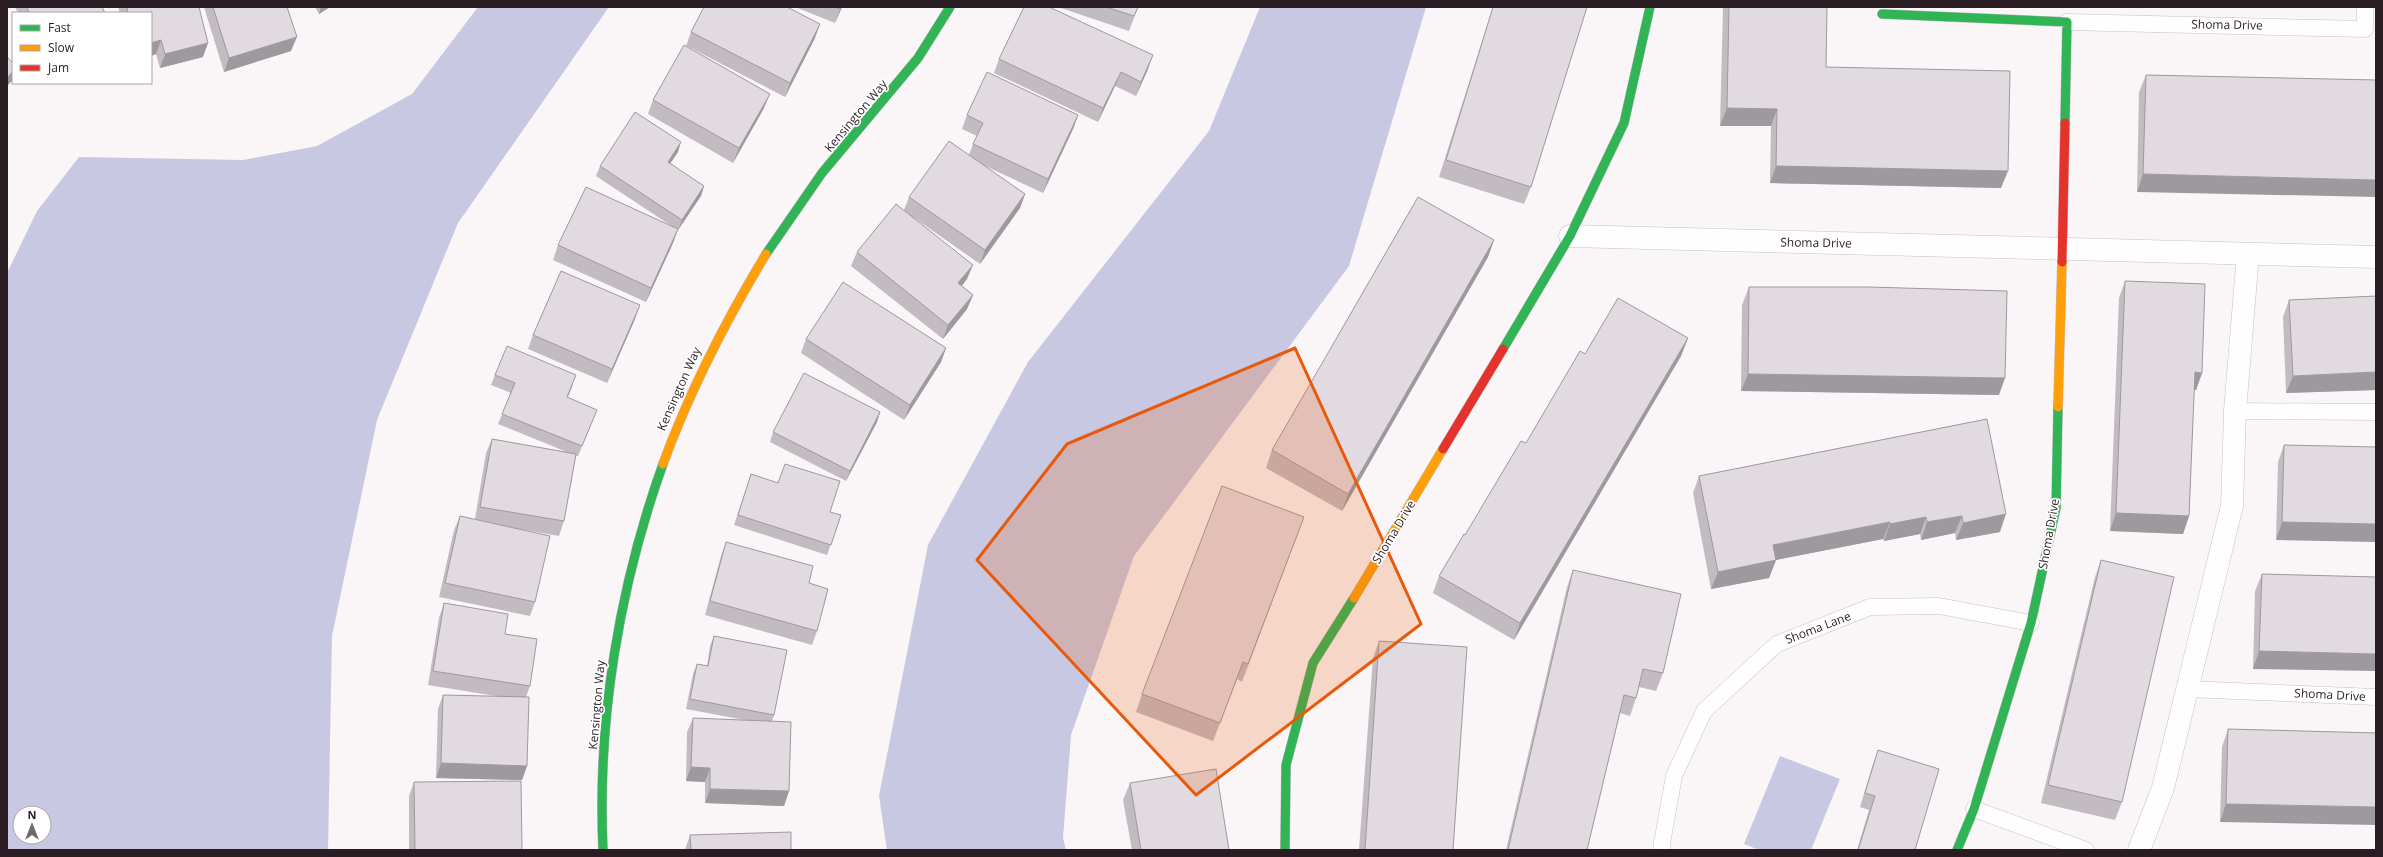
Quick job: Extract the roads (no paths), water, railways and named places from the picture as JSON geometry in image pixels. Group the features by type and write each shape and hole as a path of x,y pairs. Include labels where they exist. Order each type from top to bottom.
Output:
{"street":[{"name":"Kensington Way","path":"603,850 602,830 605,733 616,637 637,542 666,450 704,361 750,276 805,195 909,71 950,7"},
{"name":"Shoma Drive","path":"1285,850 1286,764 1313,663 1393,534 1570,236 1624,123 1650,7"},
{"name":"Shoma Drive","path":"1882,11 2067,22 2056,508 2031,623 1974,808 1957,850"},
{"name":"Shoma Drive","path":"1570,236 2376,257"},
{"path":"2139,850 2163,788 2232,506 2235,411 2248,254"}],"lane":[{"name":"Shoma Drive","path":"2067,22 2365,29 2365,7"},
{"path":"2235,411 2376,412"},
{"name":"Shoma Lane","path":"1662,850 1674,776 1704,711 1777,644 1870,608 1939,606 2031,623"},
{"name":"Shoma Drive","path":"2187,689 2376,698"},
{"path":"1974,808 2086,850"}],"water":[{"path":"478,7 609,7 458,223 377,420 332,636 328,850 7,850 7,273 37,211 79,157 243,160 317,146 412,94"},
{"path":"1260,7 1426,7 1349,266 1134,556 1071,735 1063,838 1066,850 887,850 879,796 928,545 1028,362 1209,131"},
{"path":"1780,756 1840,779 1811,850 1759,850 1744,844"}]}
